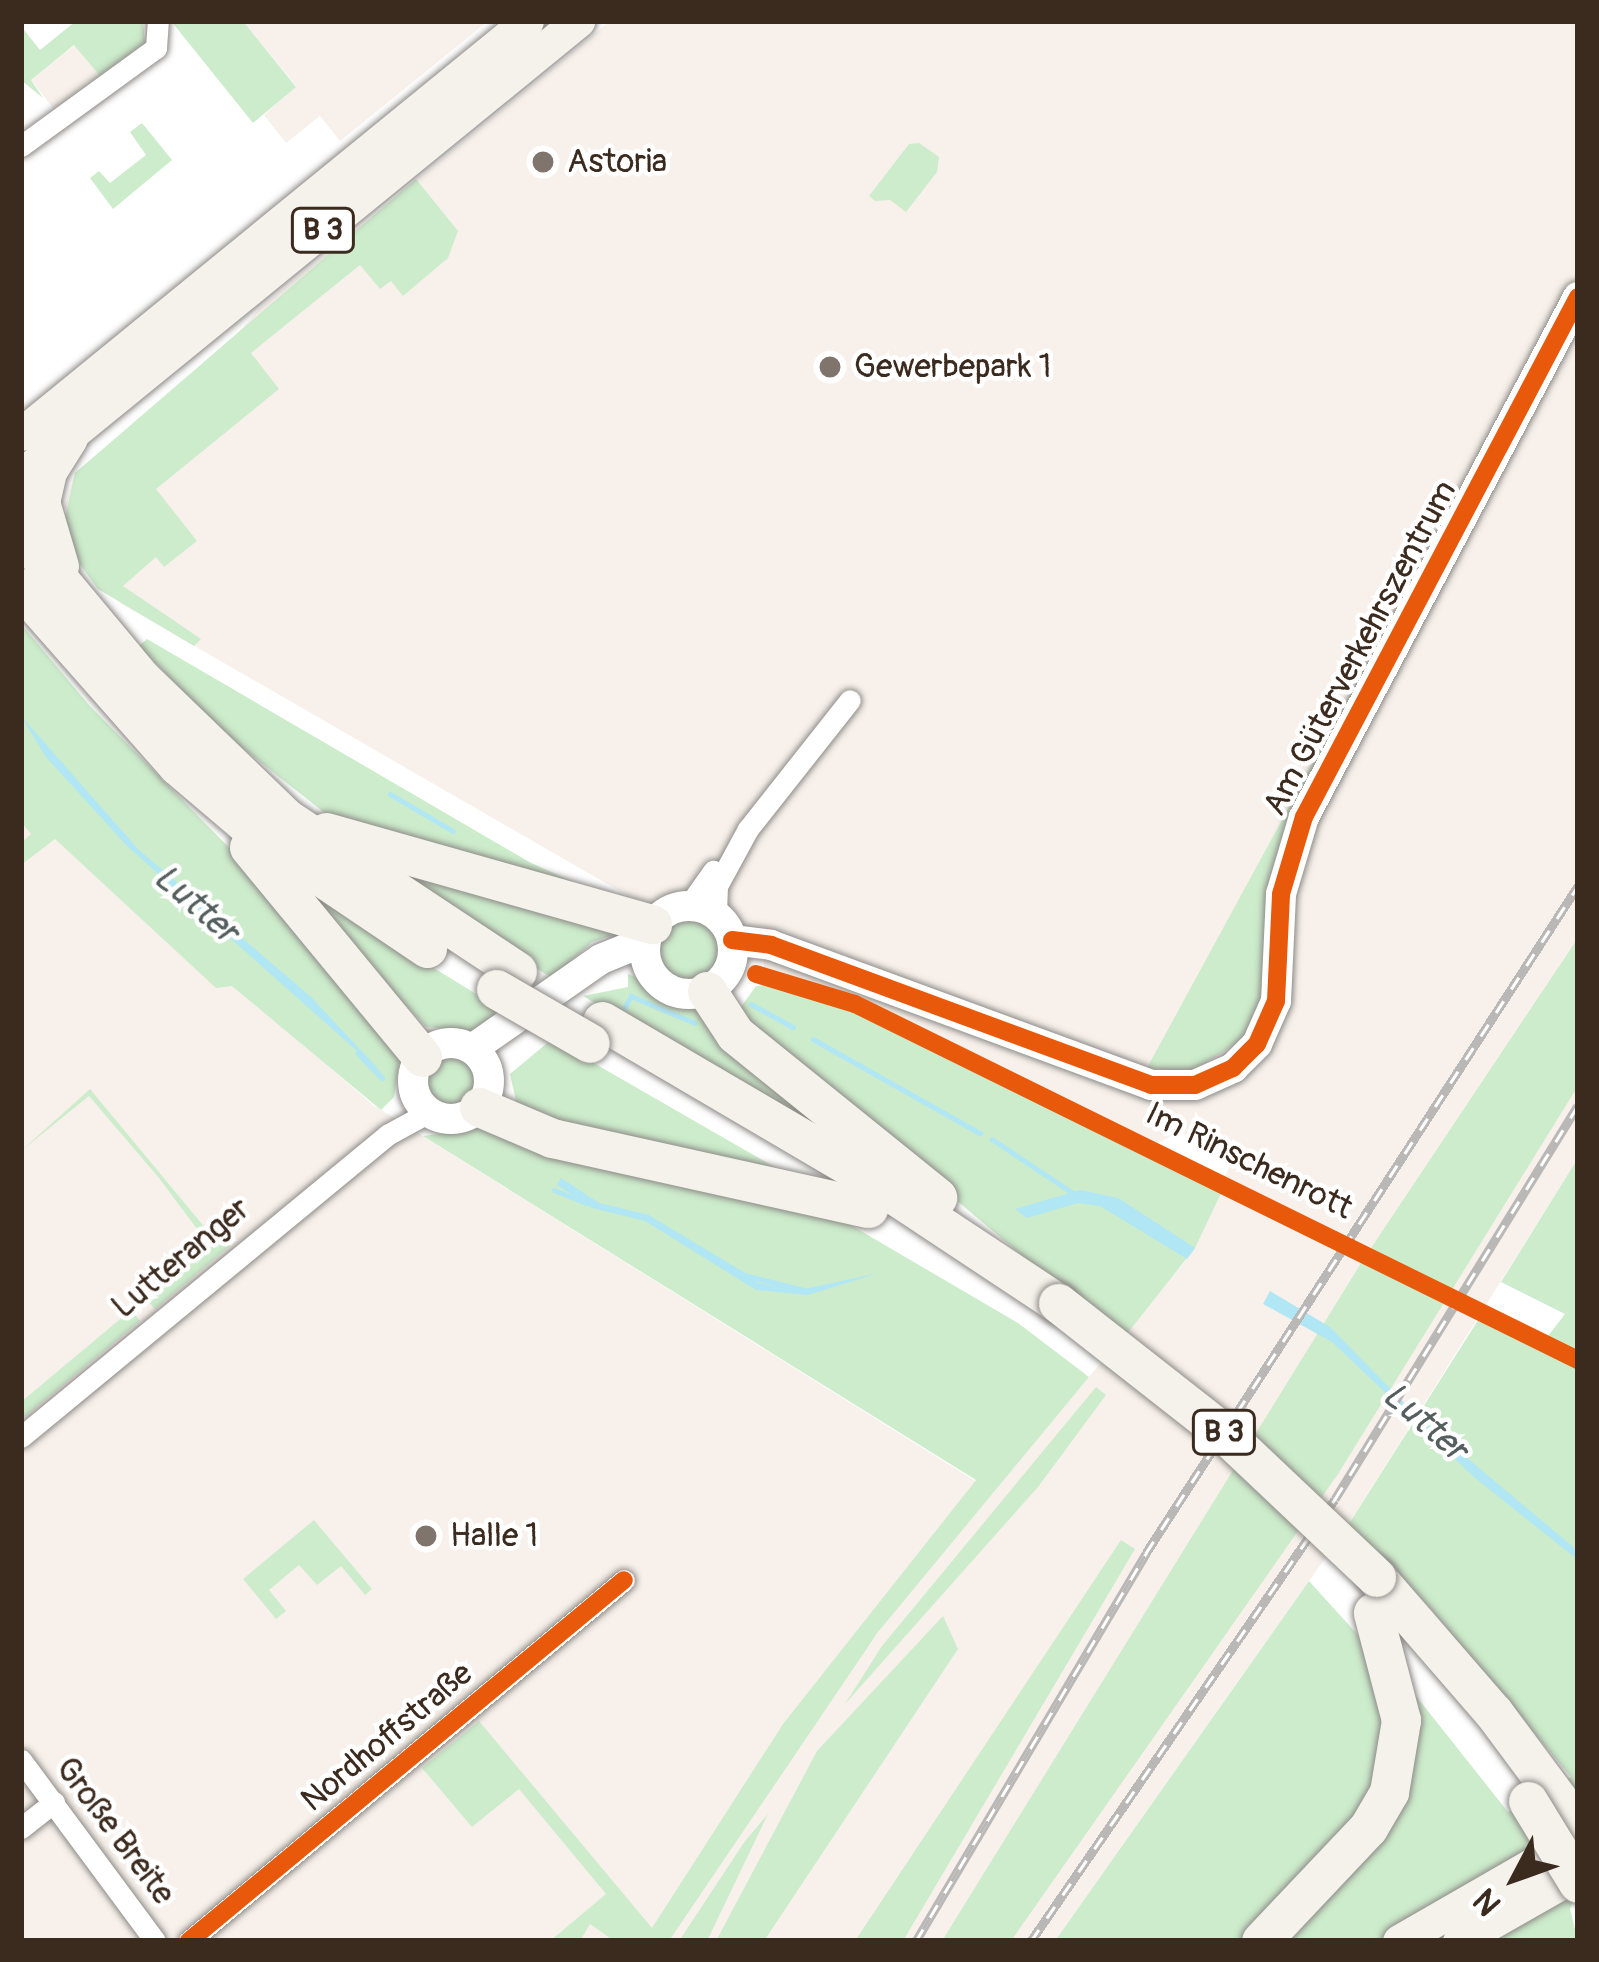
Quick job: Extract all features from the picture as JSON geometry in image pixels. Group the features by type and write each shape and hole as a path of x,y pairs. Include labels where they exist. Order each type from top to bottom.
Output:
{"highway":[{"name":"B 3","path":"68,437 47,471 40,502 47,607 178,766 337,891 917,1208 1014,1271 1050,1314 1370,1596 1540,1794 1577,1859"},
{"path":"21,535 47,607"},
{"name":"B 3","path":"21,588 154,692 268,802 506,980"},
{"path":"178,766 422,1057"},
{"path":"268,802 368,848 648,944"},
{"path":"715,942 735,1034 917,1179 1014,1271"},
{"name":"B 3","path":"596,1032 796,1164 1050,1314"},
{"path":"479,1107 551,1138 868,1208"},
{"name":"B 3","path":"796,1164 917,1208"},
{"path":"1261,1941 1368,1828 1389,1792 1401,1720 1370,1596"}],"main road":[{"name":"B 3","path":"21,434 527,21"},
{"name":"B 3","path":"21,475 578,21"},
{"path":"1399,1941 1577,1859"},
{"path":"1459,1941 1577,1859"}],"street":[{"path":"21,146 156,48 158,21"},
{"name":"Am Güterverkehrszentrum","path":"715,942 790,952 1151,1085 1195,1085 1233,1068 1257,1044 1276,1001 1281,894 1304,817 1578,296"},
{"path":"648,944 679,993 715,942 717,886 748,830 850,700"},
{"path":"479,1058 601,959 648,944 715,942"},
{"path":"422,1057 445,1043 479,1058 489,1087 479,1107 454,1119 422,1104"},
{"name":"Lutteranger","path":"21,1437 422,1104 422,1057"},
{"name":"Nordhoffstraße","path":"189,1941 624,1580"},
{"name":"Große Breite","path":"21,1760 155,1941"},
{"path":"21,1828 54,1802"}],"shaded area":[{"path":"243,21 488,21 340,141 320,116 286,143 264,115 296,86"},
{"path":"610,21 1578,21 1578,1158 1347,1527 1055,1941 21,1941 21,799 373,1105 993,1492 1187,1259 1234,1157 1179,1132 1158,1143 834,989 764,971 764,936 628,896 120,603 73,555 65,506 75,473 213,362 259,309"},
{"path":"75,45 100,76 54,109 31,80"}],"green space":[{"path":"76,21 143,21 145,43 100,76 74,45 31,80 43,98 21,80 21,26 40,50"},
{"path":"171,21 243,21 296,87 253,123"},
{"path":"142,123 172,160 113,209 90,178 99,171 110,183 146,155 130,132"},
{"path":"919,143 939,157 937,172 906,212 890,200 875,201 869,196 909,144"},
{"path":"416,179 458,231 448,258 403,296 391,281 380,289 360,265 251,353 279,389 156,489 197,541 164,567 156,557 123,586 201,639 194,646 98,589 73,555 64,523 75,473"},
{"path":"1578,276 1284,832 1271,884 1266,988 1245,1038 1192,1071 1147,1068"},
{"path":"21,624 89,705 255,874 401,1054 394,1097 381,1110 232,986 216,988 55,839 21,865 21,843 31,834 21,822"},
{"path":"147,639 531,863 620,902 340,825 221,731 139,646"},
{"path":"351,852 617,923 612,935 592,942 552,978"},
{"path":"286,876 504,1011 477,1031 426,1027"},
{"path":"689,915 714,925 724,950 714,975 689,985 664,975 654,950 664,925"},
{"path":"1578,938 1578,1086 1338,1474 1011,1941 942,1941 1363,1260"},
{"path":"628,974 694,1002 911,1189 583,996 628,987"},
{"path":"775,984 814,994 1223,1189 1195,1248 1126,1335 1065,1292 736,1014 756,986"},
{"path":"552,1039 797,1180 518,1110 510,1074"},
{"path":"441,1057 461,1057 475,1071 475,1091 461,1105 441,1105 427,1091 427,1071"},
{"path":"90,1089 216,1241 223,1236 230,1246 155,1309 145,1298 209,1245 159,1178 89,1096 21,1151"},
{"path":"487,1127 837,1217 1018,1323 1089,1377 878,1632 669,1941 614,1941 590,1924 580,1941 550,1941 606,1894 519,1789 472,1827 422,1768 479,1721 652,1928 783,1724 976,1480 423,1136"},
{"path":"1578,1158 1578,1355 1548,1336 1565,1314 1501,1282"},
{"path":"131,1310 140,1321 21,1420 21,1402"},
{"path":"1480,1317 1578,1368 1578,1824 1378,1941 1276,1941 1371,1838 1401,1677 1508,1812 1571,1777 1430,1608 1347,1527"},
{"path":"1096,1387 1106,1395 1038,1487 845,1704 882,1646"},
{"path":"314,1520 372,1589 365,1595 341,1566 317,1585 299,1565 269,1590 286,1611 276,1619 243,1579"},
{"path":"1121,1540 1135,1549 903,1941 855,1941"},
{"path":"1309,1581 1358,1635 1382,1680 1389,1712 1364,1812 1249,1941 1055,1941"},
{"path":"943,1616 958,1649 764,1941 716,1941 817,1751"},
{"path":"768,1814 707,1941 679,1941 745,1841"},
{"path":"1578,1886 1570,1909 1578,1941 1483,1941"}],"water":[{"path":"21,716 139,850 311,997 384,1075 127,846 46,757"},
{"path":"561,1178 599,1203 645,1214 759,1283 800,1290 878,1273 808,1295 756,1290 645,1221 592,1208 557,1185"},
{"path":"1080,1190 1118,1198 1195,1248 1187,1259 1100,1206 1078,1203 1027,1218 1015,1209"},
{"path":"1270,1291 1330,1327 1417,1416 1578,1551 1578,1560 1475,1478 1332,1342 1263,1304"}],"waterway":[{"path":"390,794 453,831"},
{"path":"623,1010 631,996 695,1023"},
{"path":"751,1004 793,1027"},
{"path":"813,1039 980,1133"},
{"path":"358,1053 382,1078"},
{"path":"992,1139 1076,1195"},
{"path":"554,1190 587,1203"},
{"name":"Lutter","path":"646,1216 744,1275 808,1291"}],"railway":[{"path":"916,1941 1146,1553 1578,886"},
{"path":"1031,1941 1335,1499 1578,1106"}],"cycle path":[{"name":"Im Rinschenrott","path":"732,940 771,945 1151,1085 1195,1085 1233,1068 1257,1044 1276,1001 1281,894 1304,817 1578,297"},
{"name":"Im Rinschenrott","path":"756,974 855,1004 1578,1360"},
{"path":"189,1941 624,1580"}],"place":[{"name":"Astoria","path":"543,162"},
{"name":"Gewerbepark 1","path":"830,367"},
{"name":"Halle 1","path":"426,1536"}]}
